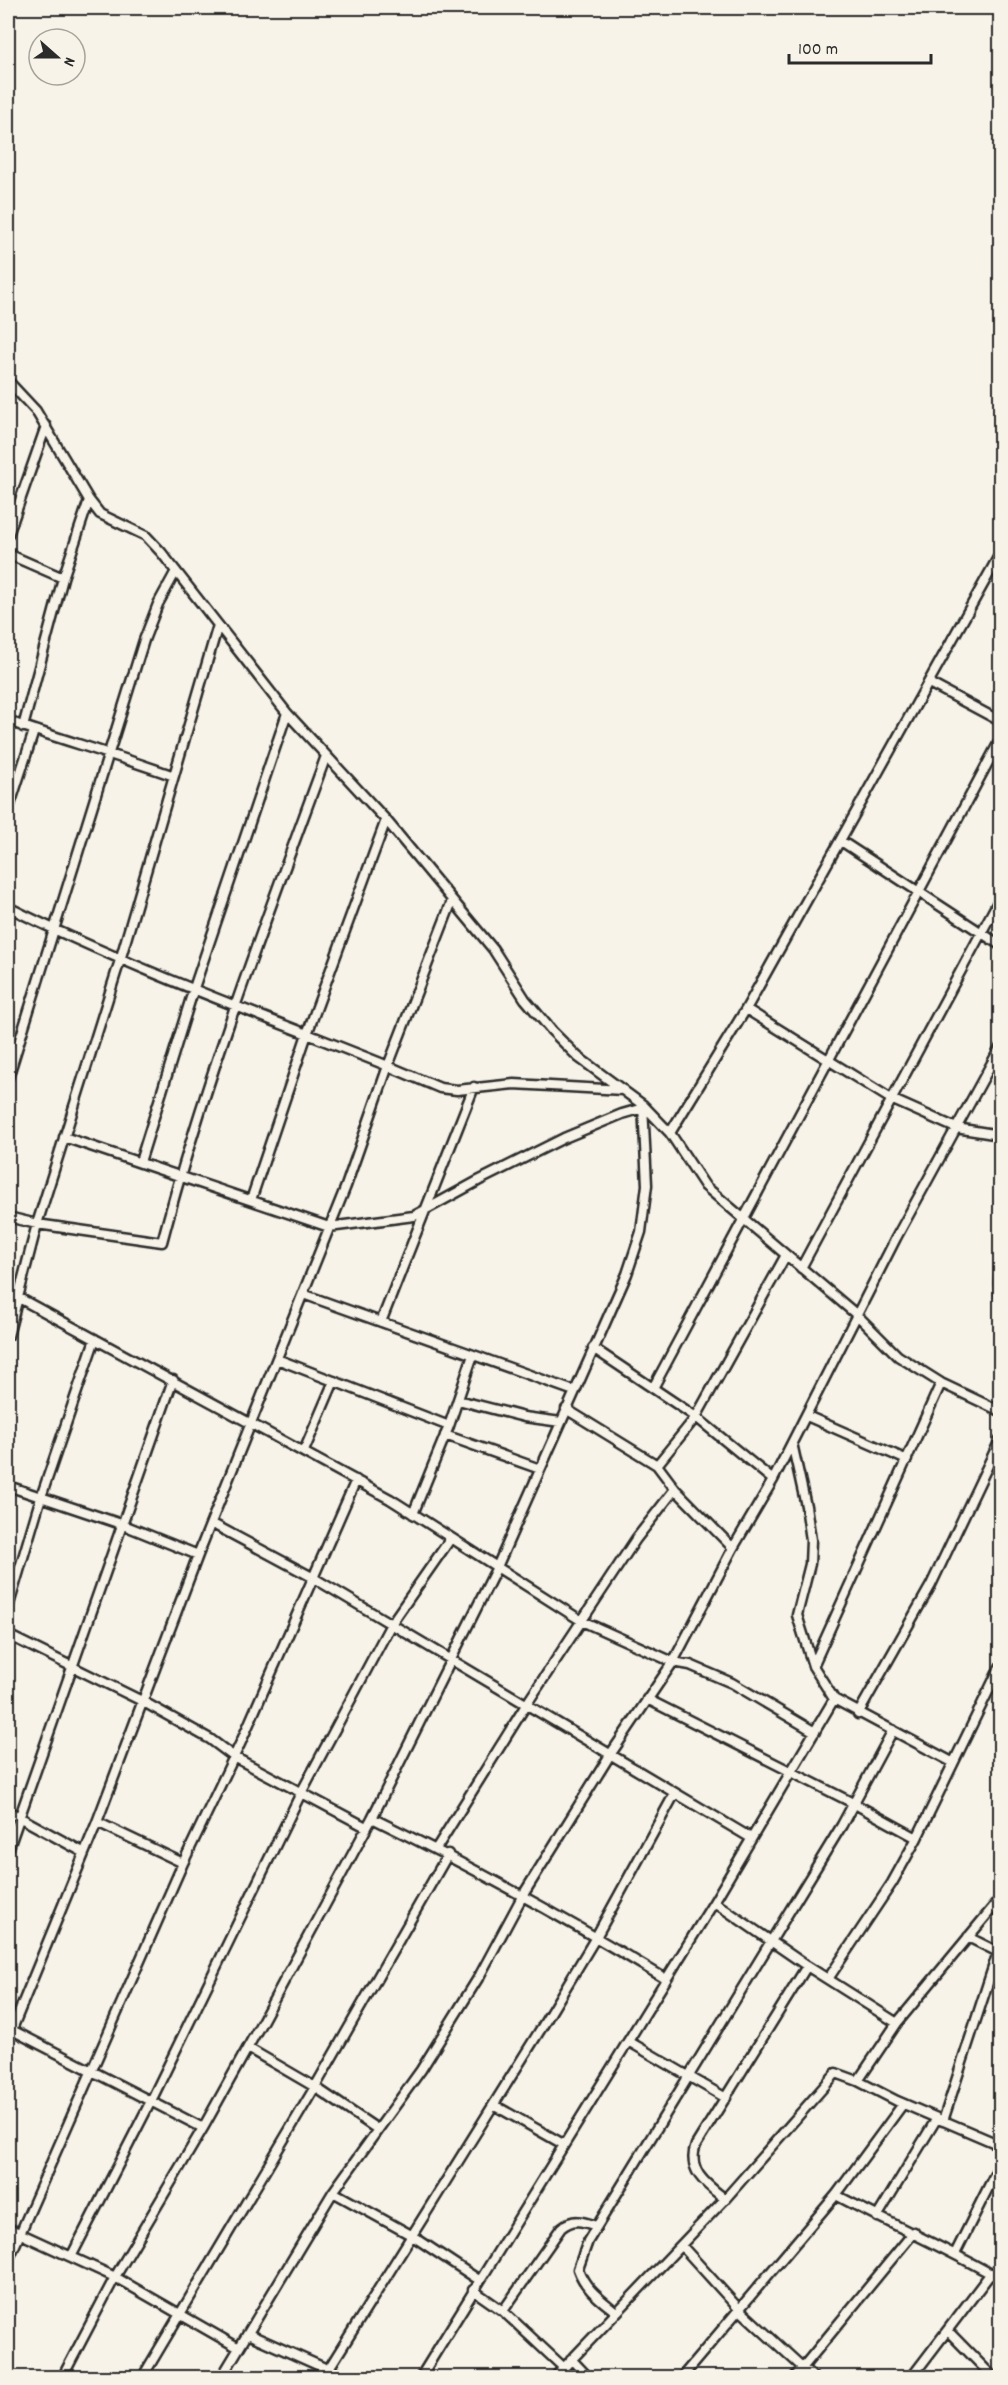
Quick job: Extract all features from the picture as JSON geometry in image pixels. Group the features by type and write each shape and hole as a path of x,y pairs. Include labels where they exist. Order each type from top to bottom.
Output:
{"street":[{"path":"8,381 36,411 88,500 100,514 146,536 287,713 386,820 494,949 525,999 552,1032 578,1057 643,1106 670,1133 705,1186 857,1314 897,1356 941,1383 1000,1411"},
{"path":"8,535 46,426"},
{"path":"23,727 63,578 88,500"},
{"path":"8,554 63,578"},
{"path":"670,1133 746,1009 1000,554"},
{"path":"8,1078 147,632 176,571"},
{"path":"8,1336 37,1224 121,957 218,625"},
{"path":"929,683 1000,720"},
{"path":"140,1162 194,988 287,713"},
{"path":"8,721 174,776"},
{"path":"8,811 34,731"},
{"path":"653,1388 745,1221 1000,740"},
{"path":"8,1217 37,1224 162,1242 180,1176 235,1004 326,756"},
{"path":"251,1200 307,1034 386,820"},
{"path":"841,841 1000,945"},
{"path":"801,1268 1000,898"},
{"path":"8,2039 10,2029 97,1822 198,1555 329,1227 452,901"},
{"path":"8,906 53,929 440,1088 457,1090 514,1084 623,1090"},
{"path":"746,1009 891,1099 956,1128 1000,1135"},
{"path":"221,2378 333,2192 421,2070 610,1755 673,1662 733,1548 773,1480 857,1314 1000,1048"},
{"path":"381,1322 474,1087"},
{"path":"64,1137 329,1227 398,1219 426,1211 478,1181 564,1138 643,1106"},
{"path":"62,2378 115,2277 248,2048 372,1818 449,1659 497,1567 627,1274 641,1232 647,1185 643,1106"},
{"path":"657,1465 696,1417 786,1255"},
{"path":"1000,1266 1000,1296"},
{"path":"303,1294 574,1391"},
{"path":"19,1298 356,1480 582,1621 673,1662 690,1665 732,1683 815,1732"},
{"path":"8,1608 41,1497 95,1339"},
{"path":"593,1348 696,1417 773,1480"},
{"path":"413,1514 446,1435 473,1355"},
{"path":"276,1359 449,1426"},
{"path":"8,1850 173,1380"},
{"path":"304,1451 334,1381"},
{"path":"813,1666 941,1383"},
{"path":"458,1400 525,1417 561,1422"},
{"path":"566,1409 657,1465 675,1490 733,1548"},
{"path":"807,1416 907,1460"},
{"path":"446,1435 540,1469"},
{"path":"858,1714 931,1585 1000,1440"},
{"path":"792,1443 806,1506 810,1540 810,1564 797,1615 813,1666 834,1700 952,1762"},
{"path":"8,2261 183,1863 234,1757 356,1480"},
{"path":"8,1486 121,1524 198,1555"},
{"path":"436,1849 526,1705 636,1539 675,1490"},
{"path":"211,1523 312,1577 751,1838"},
{"path":"71,2257 151,2101 301,1792 391,1624 451,1538"},
{"path":"8,1635 142,1701 210,1738 234,1757 366,1827"},
{"path":"828,1979 892,1883 917,1838 1000,1667"},
{"path":"647,1699 854,1803 917,1838"},
{"path":"420,2378 714,1902 834,1700"},
{"path":"616,2312 590,2290 582,2280 578,2269 596,2226 771,1942 854,1803 893,1730"},
{"path":"323,2378 596,1937 675,1793"},
{"path":"8,1811 84,1852"},
{"path":"372,1818 448,1854 524,1895 666,1979"},
{"path":"97,1822 183,1863"},
{"path":"142,2378 315,2087 448,1854"},
{"path":"858,2081 897,2023 1000,1899"},
{"path":"714,1902 807,1966 897,2023"},
{"path":"877,2217 940,2120 999,1952 968,1937"},
{"path":"725,2199 705,2184 693,2165 691,2156 807,1966"},
{"path":"10,2029 203,2128"},
{"path":"628,2041 726,2098"},
{"path":"248,2048 315,2087 377,2129"},
{"path":"554,2378 725,2199 836,2073 1000,2145"},
{"path":"681,2378 836,2195 903,2104"},
{"path":"494,2105 563,2144"},
{"path":"955,2254 1000,2164"},
{"path":"333,2192 411,2235 479,2280"},
{"path":"836,2195 877,2217 914,2232 1000,2279"},
{"path":"503,2311 561,2228 569,2222 579,2220 596,2226"},
{"path":"8,2228 115,2277 239,2348"},
{"path":"794,2378 914,2232"},
{"path":"681,2245 740,2310 814,2378"},
{"path":"911,2378 991,2273"},
{"path":"473,2290 503,2311 563,2367"},
{"path":"948,2331 994,2378"},
{"path":"248,2334 329,2368 347,2378"},
{"path":"571,2359 589,2378"}]}
